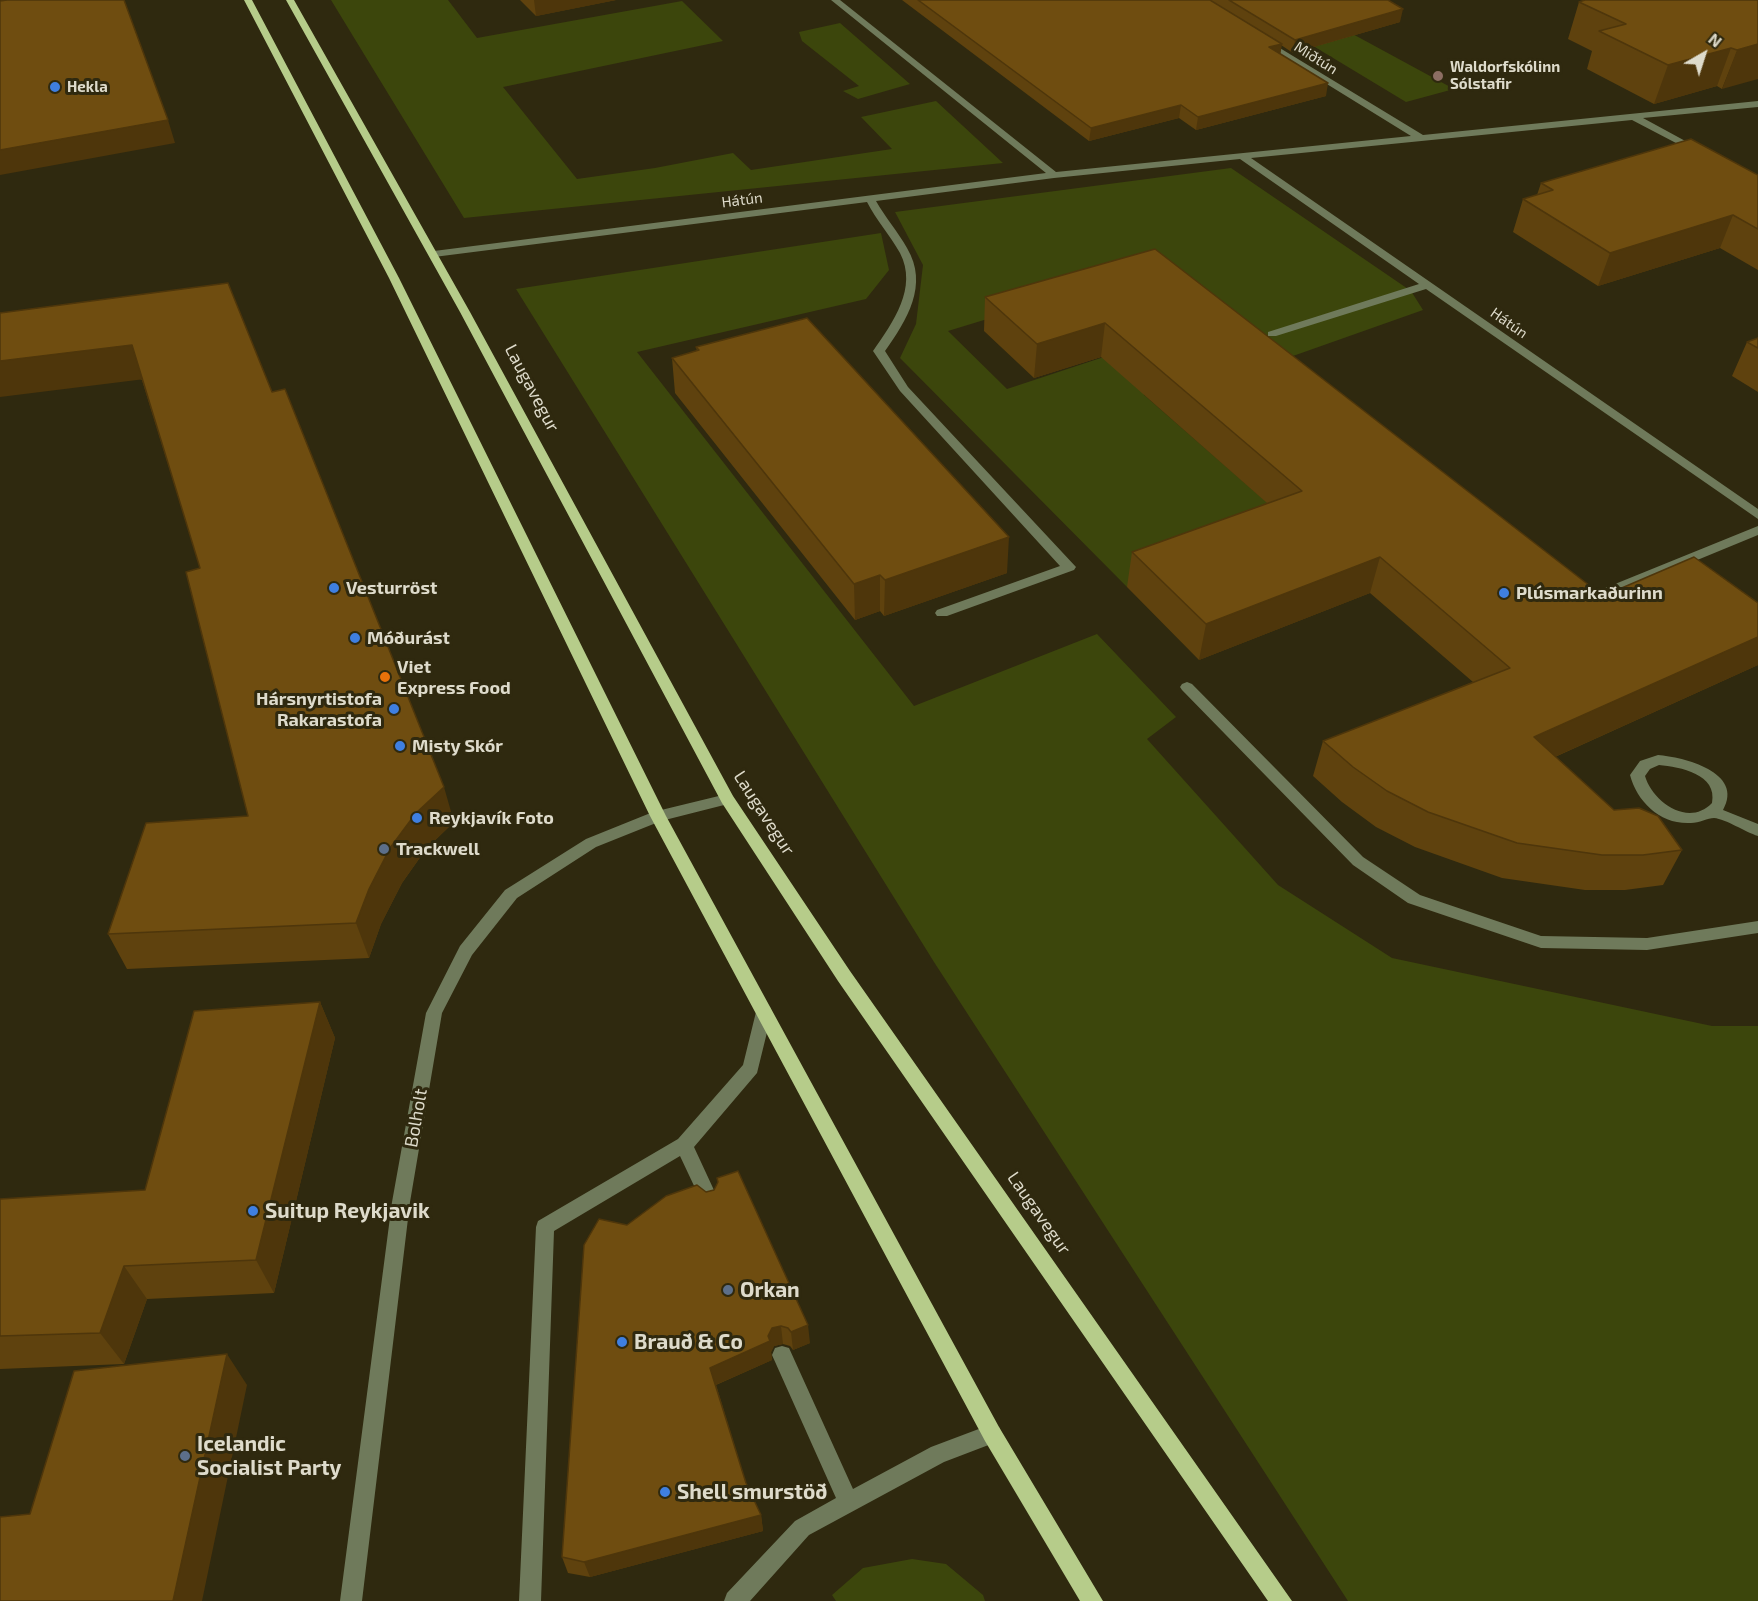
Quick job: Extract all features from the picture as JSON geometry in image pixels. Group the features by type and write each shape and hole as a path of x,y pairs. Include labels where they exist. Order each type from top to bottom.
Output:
{"main road":[{"path":"248,0 394,278 658,816 992,1434 1092,1601"},
{"name":"Laugavegur","path":"290,0 434,254 727,799 844,976 1281,1601"}],"street":[{"path":"835,0 1054,175"},
{"name":"Miðtún","path":"1258,38 1421,138"},
{"name":"Hátún","path":"434,254 1054,175 1758,104"},
{"path":"1633,117 1711,158"},
{"name":"Hátún","path":"1242,156 1758,515"},
{"path":"870,199 909,262 913,290 895,327 879,351 904,389 1069,567 942,613"},
{"path":"1272,334 1427,285"},
{"path":"1569,607 1758,530"},
{"path":"1187,687 1358,861 1414,899 1541,942 1647,944 1758,927"},
{"path":"1714,812 1721,801 1719,789 1709,776 1694,766 1676,761 1658,760 1645,765 1637,775 1639,788 1648,800 1663,811 1682,817 1700,817 1714,812 1758,830"},
{"name":"Bolholt","path":"351,1601 401,1202 434,1013 466,951 511,894 591,843 658,816 727,799"},
{"path":"530,1601 545,1227 684,1145 751,1068 764,1012"},
{"path":"684,1145 710,1201"},
{"path":"782,1355 848,1501"},
{"path":"735,1601 802,1528 938,1454 992,1434"}],"green space":[{"path":"331,0 448,0 477,38 682,1 723,41 503,87 577,179 655,168 733,153 751,170 892,149 861,117 936,101 1003,163 464,218"},
{"path":"1237,0 1290,0 1454,89 1406,102"},
{"path":"840,23 910,84 858,99 843,91 859,86 802,41 799,32"},
{"path":"1231,168 1411,291 1423,310 1276,362 1151,269 948,331 1007,389 1137,346 1144,395 1294,526 1127,587 900,358 916,324 923,265 895,212"},
{"path":"881,233 889,270 866,299 637,352 914,706 1097,634 1176,717 1147,739 1278,885 1392,958 1712,1026 1758,1026 1758,1601 1348,1601 934,962 516,289"},
{"path":"912,1559 946,1564 983,1595 985,1601 836,1601 832,1595 863,1568"}],"building":[{"path":"124,0 168,120 0,150 0,1"},
{"path":"918,0 1210,0 1282,44 1269,47 1328,83 1198,117 1181,105 1091,128"},
{"path":"1229,0 1388,0 1403,9 1295,40"},
{"path":"1585,0 1758,0 1758,44 1737,50 1731,48 1668,65 1599,31 1626,24 1579,2"},
{"path":"1691,139 1758,175 1758,229 1733,215 1610,253 1523,199 1553,190 1541,183"},
{"path":"1155,249 1603,596 1694,557 1758,603 1758,637 1534,737 1614,810 1639,808 1658,816 1682,850 1643,855 1602,855 1517,843 1428,812 1387,791 1353,767 1323,741 1510,668 1380,557 1206,624 1132,552 1302,491 1105,323 1037,344 985,297"},
{"path":"228,283 272,392 285,389 444,787 416,813 390,848 369,889 356,923 108,934 146,823 248,816 186,572 200,568 132,345 0,361 0,313"},
{"path":"807,318 1009,537 885,580 880,575 854,584 672,358 699,350 696,347"},
{"path":"1758,338 1758,348 1747,342"},
{"path":"320,1002 256,1260 124,1266 100,1333 0,1336 0,1199 145,1190 194,1011"},
{"path":"738,1171 808,1325 791,1332 788,1328 781,1326 772,1328 768,1336 770,1341 710,1368 746,1483 761,1515 584,1562 562,1557 584,1245 599,1219 627,1225 666,1196 697,1185 706,1192 714,1190 718,1182 717,1178"},
{"path":"227,1354 173,1601 0,1601 0,1517 30,1514 74,1371"}],"place":[{"name":"Waldorfskólinn Sólstafir","path":"1438,76"},
{"name":"Hekla","path":"55,87"},
{"name":"Vesturröst","path":"334,588"},
{"name":"Plúsmarkaðurinn","path":"1504,593"},
{"name":"Móðurást","path":"355,638"},
{"name":"Viet Express Food","path":"385,677"},
{"name":"Hársnyrtistofa Rakarastofa","path":"394,709"},
{"name":"Misty Skór","path":"400,746"},
{"name":"Reykjavík Foto","path":"417,818"},
{"name":"Trackwell","path":"384,849"},
{"name":"Suitup Reykjavik","path":"253,1211"},
{"name":"Orkan","path":"728,1290"},
{"name":"Brauð & Co","path":"622,1342"},
{"name":"Icelandic Socialist Party","path":"185,1456"},
{"name":"Shell smurstöð","path":"665,1492"}]}
